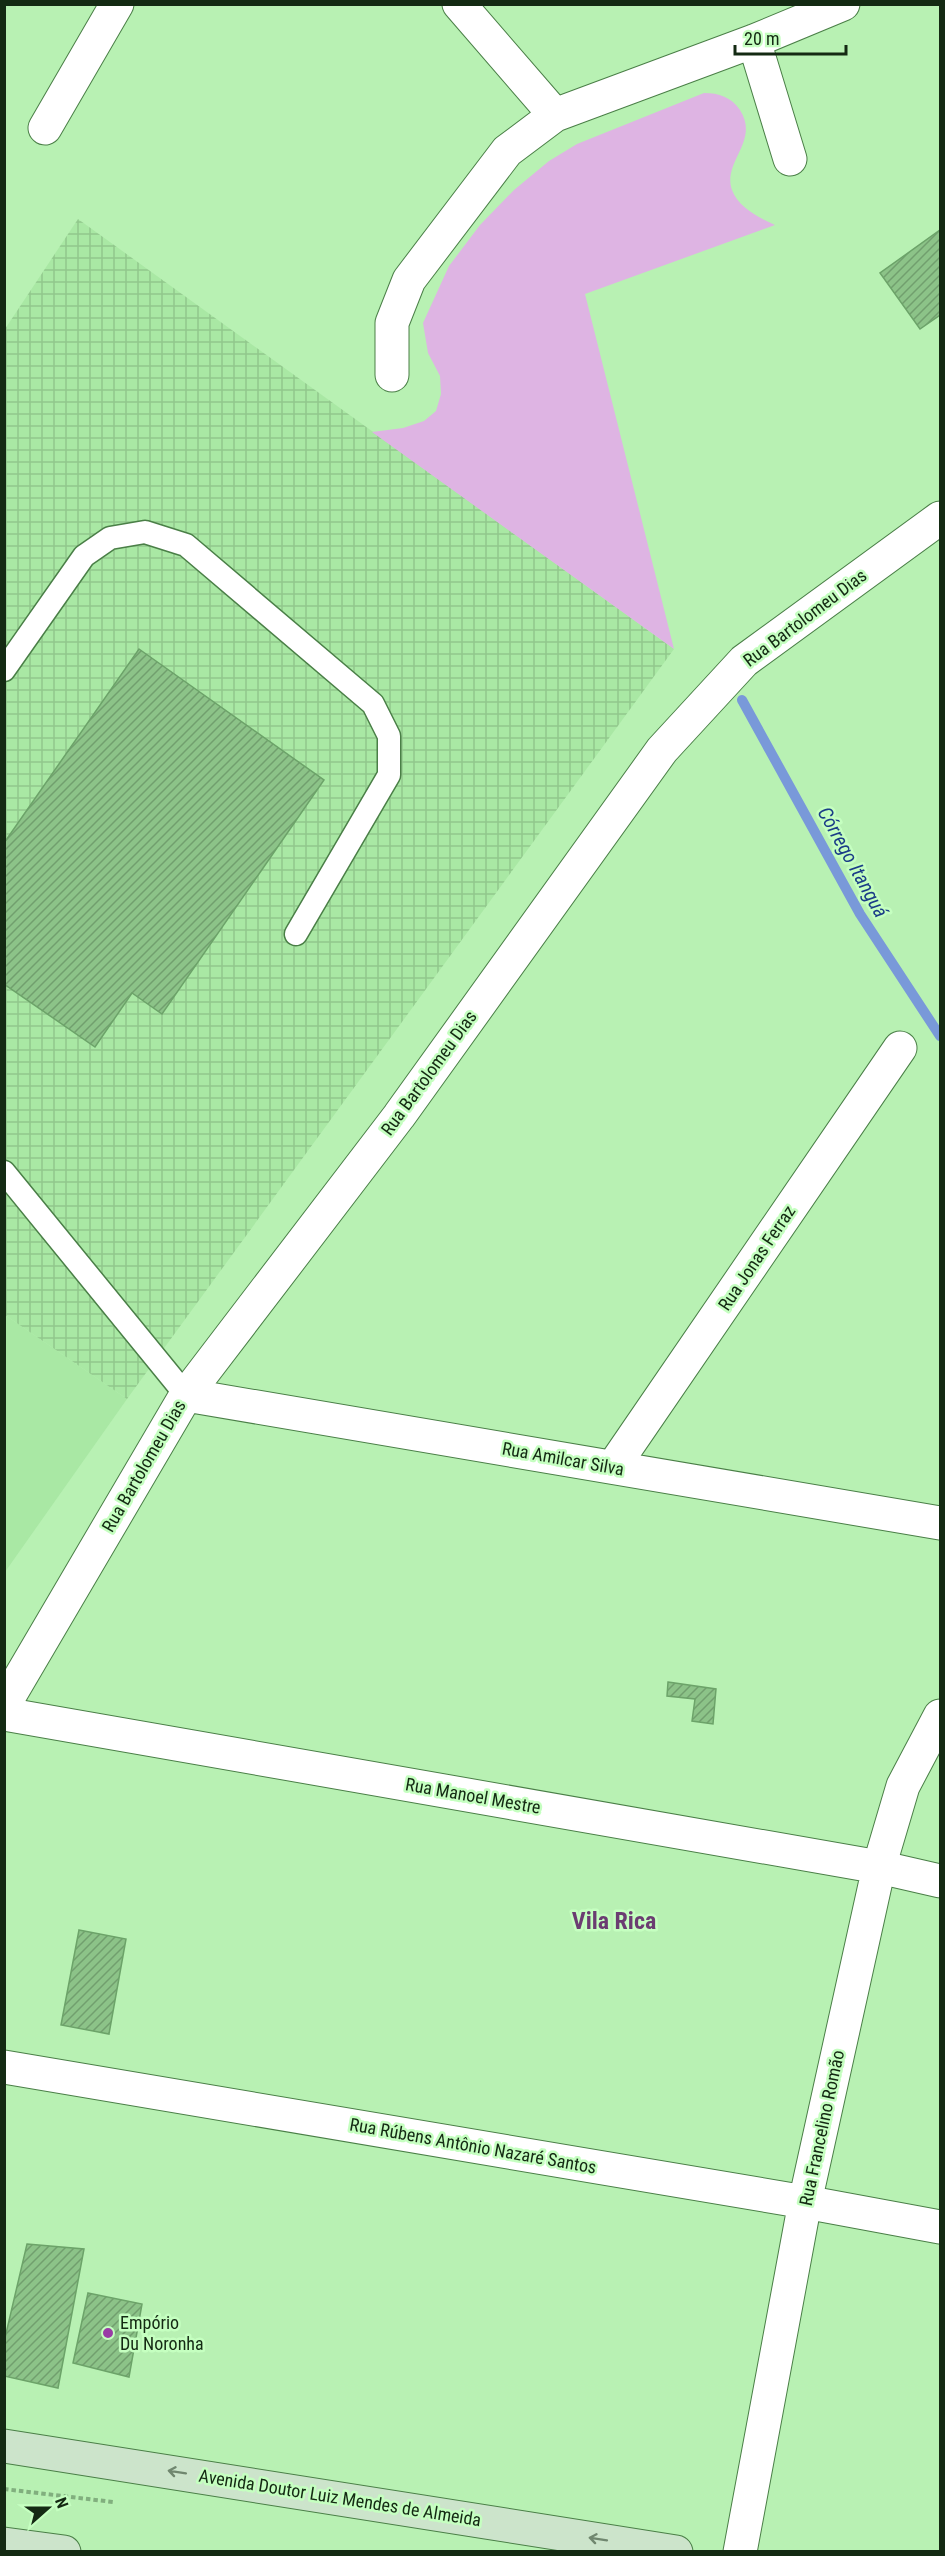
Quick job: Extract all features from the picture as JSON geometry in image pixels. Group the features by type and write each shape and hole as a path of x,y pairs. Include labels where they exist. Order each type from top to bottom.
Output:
{"main road":[{"name":"Avenida Doutor Luiz Mendes de Almeida","path":"4,2445 676,2552"},
{"path":"4,2544 64,2552"}],"street":[{"path":"45,128 117,4"},
{"path":"459,4 555,115"},
{"path":"392,375 392,322 409,280 507,151 555,115 754,41 843,4"},
{"path":"754,41 790,159"},
{"name":"Rua Bartolomeu Dias","path":"4,1705 186,1395 399,1116 662,750 744,661 940,518"},
{"name":"Rua Jonas Ferraz","path":"614,1467 900,1048"},
{"name":"Rua Amilcar Silva","path":"186,1395 940,1523"},
{"name":"Rua Manoel Mestre","path":"4,1714 879,1867 940,1881"},
{"name":"Rua Francelino Romão","path":"740,2552 805,2202 879,1867 903,1786 940,1716"},
{"name":"Rua Rúbens Antônio Nazaré Santos","path":"4,2067 805,2202 940,2227"}],"lane":[{"path":"4,670 84,556 110,538 145,532 186,545 373,704 389,736 389,775 296,934"},
{"path":"4,1172 186,1395"}],"shaded area":[{"path":"704,93 724,97 740,110 745,121 746,132 732,170 730,180 732,190 744,207 775,225 585,294 674,649 372,432 403,428 424,421 436,411 441,394 440,376 428,353 423,323 449,266 480,225 514,190 549,161 577,144"},
{"path":"78,219 674,649 127,1399 5,1315 5,329"},
{"path":"5,1315 127,1399 5,1572"}],"building":[{"path":"940,230 940,315 920,329 880,273"},
{"path":"139,649 324,780 162,1014 132,993 95,1047 4,984 4,843"},
{"path":"668,1682 716,1689 713,1724 692,1721 695,1699 667,1696"},
{"path":"79,1930 126,1939 109,2034 61,2025"},
{"path":"27,2244 84,2249 58,2388 4,2376 4,2342"},
{"name":"Empório Du Noronha","path":"88,2293 142,2304 129,2377 73,2363"}],"waterway":[{"name":"Córrego Itanguá","path":"742,700 860,914 940,1036"}],"place":[{"name":"Empório Du Noronha","path":"108,2333"}],"district":[{"name":"Vila Rica","path":"614,1921"}]}
